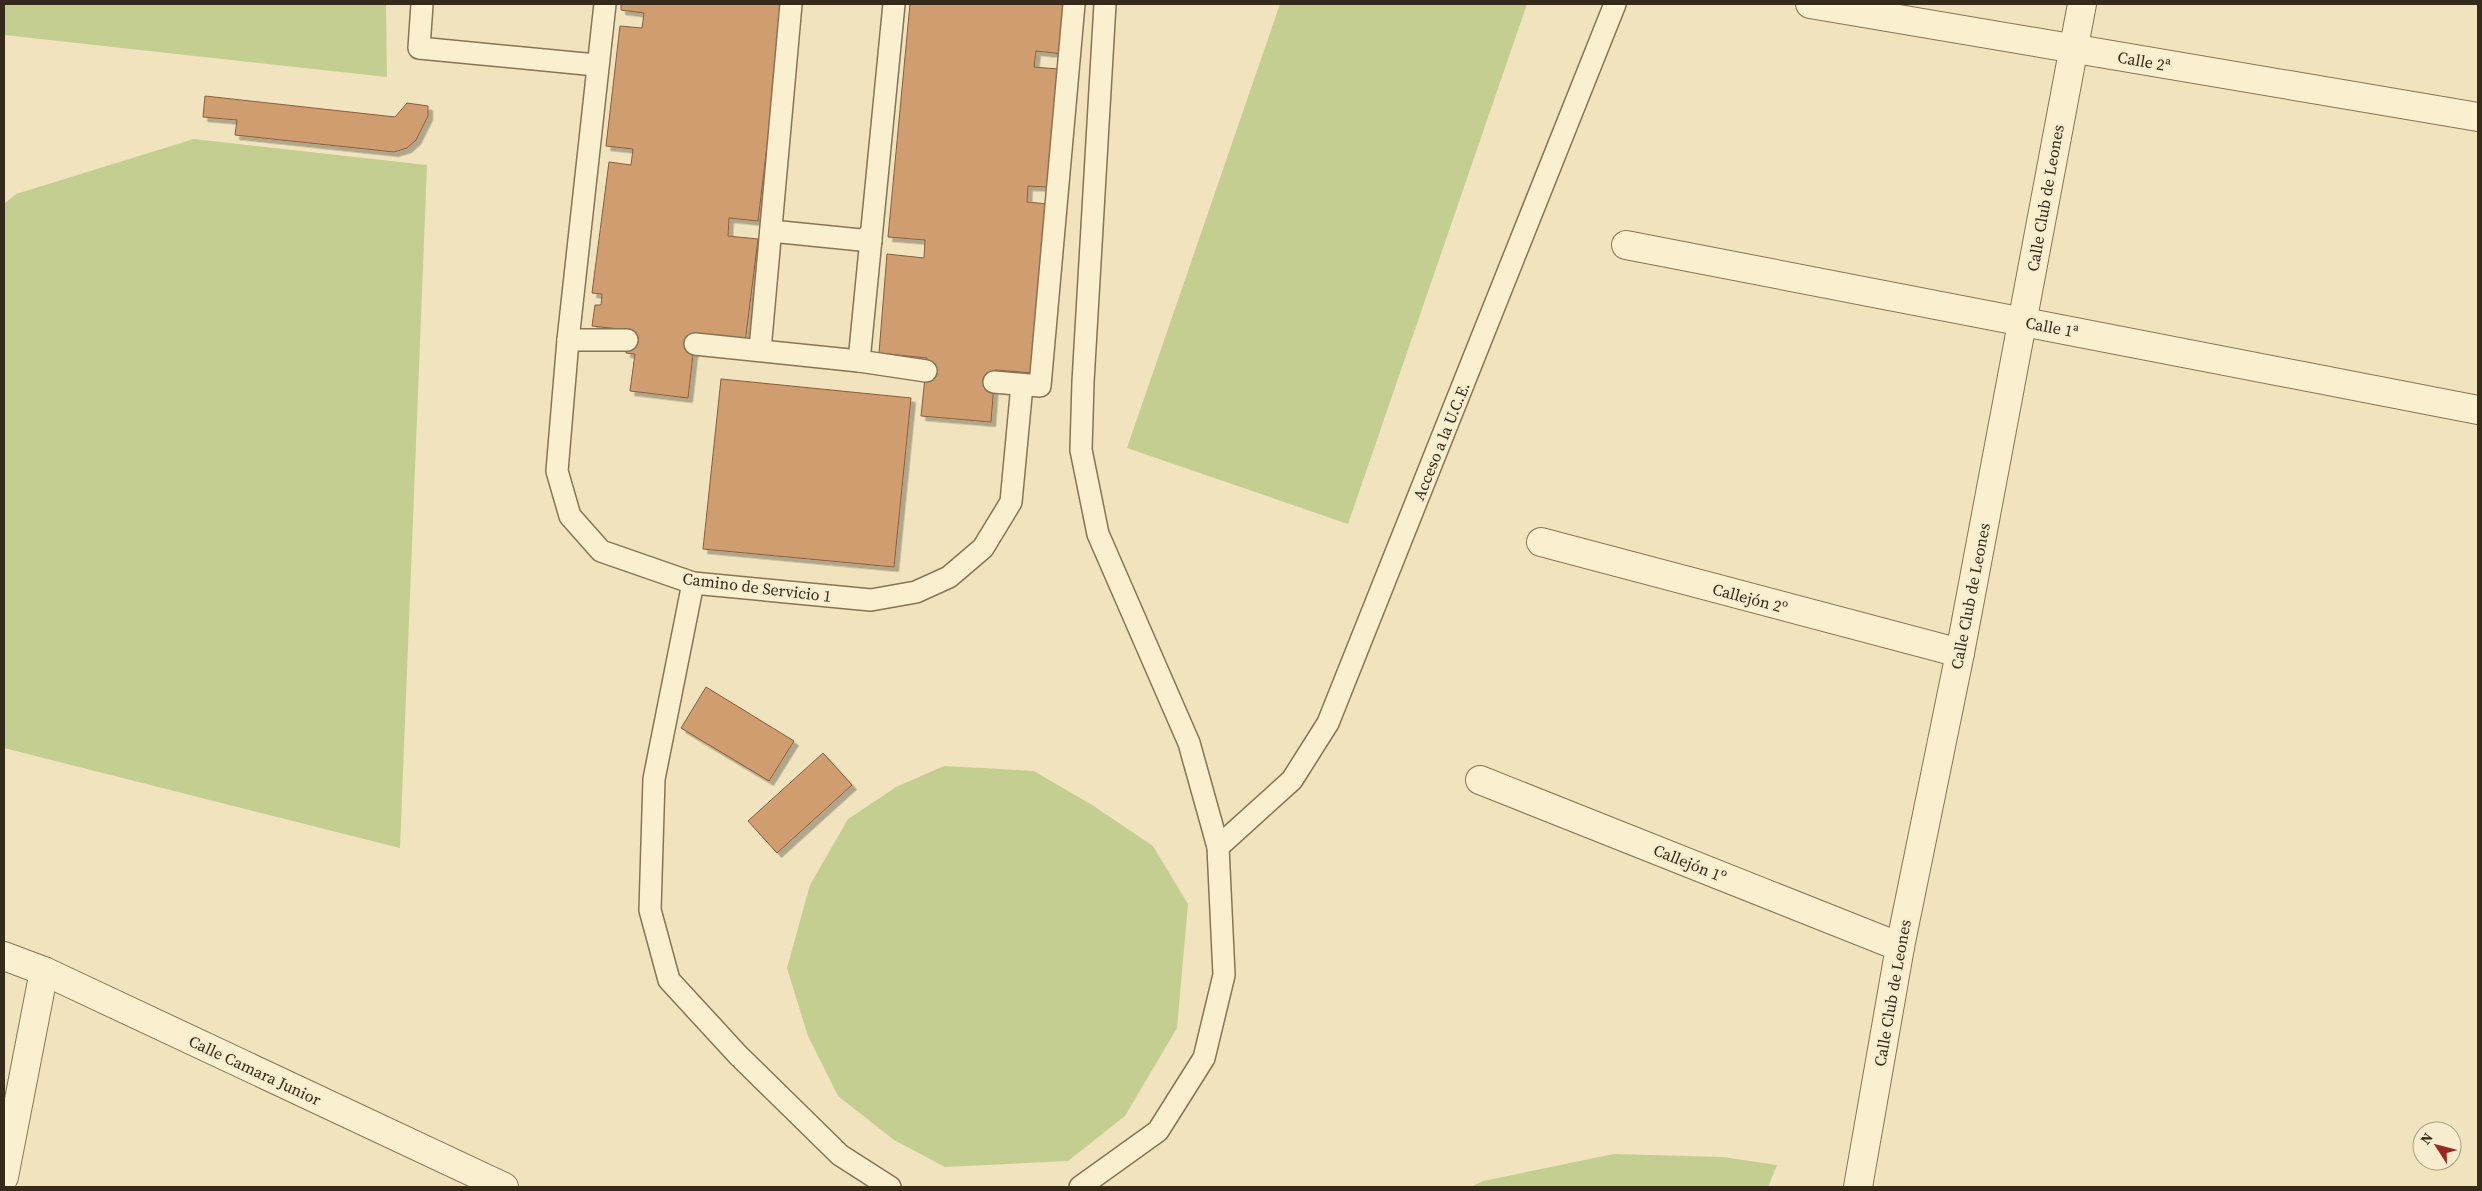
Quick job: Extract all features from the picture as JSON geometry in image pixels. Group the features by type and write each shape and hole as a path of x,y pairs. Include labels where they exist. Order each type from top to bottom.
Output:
{"street":[{"name":"Calle 2ª","path":"1810,4 2478,117"},
{"name":"Calle Club de Leones","path":"1858,1187 1900,947 1960,653 2072,49 2082,4"},
{"name":"Calle 1ª","path":"1626,245 2478,410"},
{"name":"Callejón 2º","path":"1541,542 1960,653"},
{"name":"Callejón 1º","path":"1480,780 1900,947"},
{"name":"Calle Camara Junior","path":"4,956 44,971 504,1187"},
{"path":"4,1177 44,971"}],"lane":[{"path":"422,4 419,48 596,66"},
{"name":"Camino de Servicio 1","path":"605,4 596,66 568,340 558,471 570,516 600,551 693,583 871,600 916,592 949,577 983,548 1011,502 1022,384"},
{"path":"760,350 791,4"},
{"path":"860,361 869,238 894,4"},
{"path":"994,382 1040,386 1074,4"},
{"path":"1080,1187 1158,1131 1204,1058 1224,974 1218,847 1189,743 1098,534 1082,450 1082,382 1105,4"},
{"name":"Acceso a la U.C.E.","path":"1218,847 1292,780 1328,722 1615,4"},
{"path":"771,231 869,238"},
{"path":"568,340 627,340"},
{"path":"695,344 860,361 926,371"},
{"path":"693,583 654,779 650,910 669,980 738,1055 840,1155 890,1187"}],"green space":[{"path":"4,4 386,4 387,77 4,35"},
{"path":"1280,4 1527,4 1348,524 1127,448"},
{"path":"194,139 427,165 400,848 4,748 4,204 16,194"},
{"path":"944,766 1034,771 1092,805 1153,846 1188,904 1177,1028 1125,1116 1068,1161 945,1167 894,1140 838,1096 808,1036 787,968 810,885 848,819 896,787"},
{"path":"1614,1154 1723,1157 1777,1165 1768,1187 1471,1187 1483,1181"}],"building":[{"path":"621,4 784,4 758,221 729,218 728,236 758,239 745,343 695,337 688,398 630,391 635,354 626,353 628,330 592,326 595,305 601,305 602,294 592,293 609,162 631,165 633,149 606,146 620,26 642,28 644,13 621,10"},
{"path":"910,4 1069,4 1064,54 1036,51 1034,67 1058,69 1047,187 1028,186 1027,202 1048,204 1033,373 995,370 991,422 921,416 927,358 879,353 887,254 924,258 925,240 888,237"},
{"path":"205,96 395,117 407,103 428,106 428,116 416,140 407,148 394,152 235,135 237,120 203,117"},
{"path":"721,379 911,398 894,567 703,549"},
{"path":"706,687 794,741 769,781 681,728"},
{"path":"823,753 852,785 777,853 748,821"}]}
